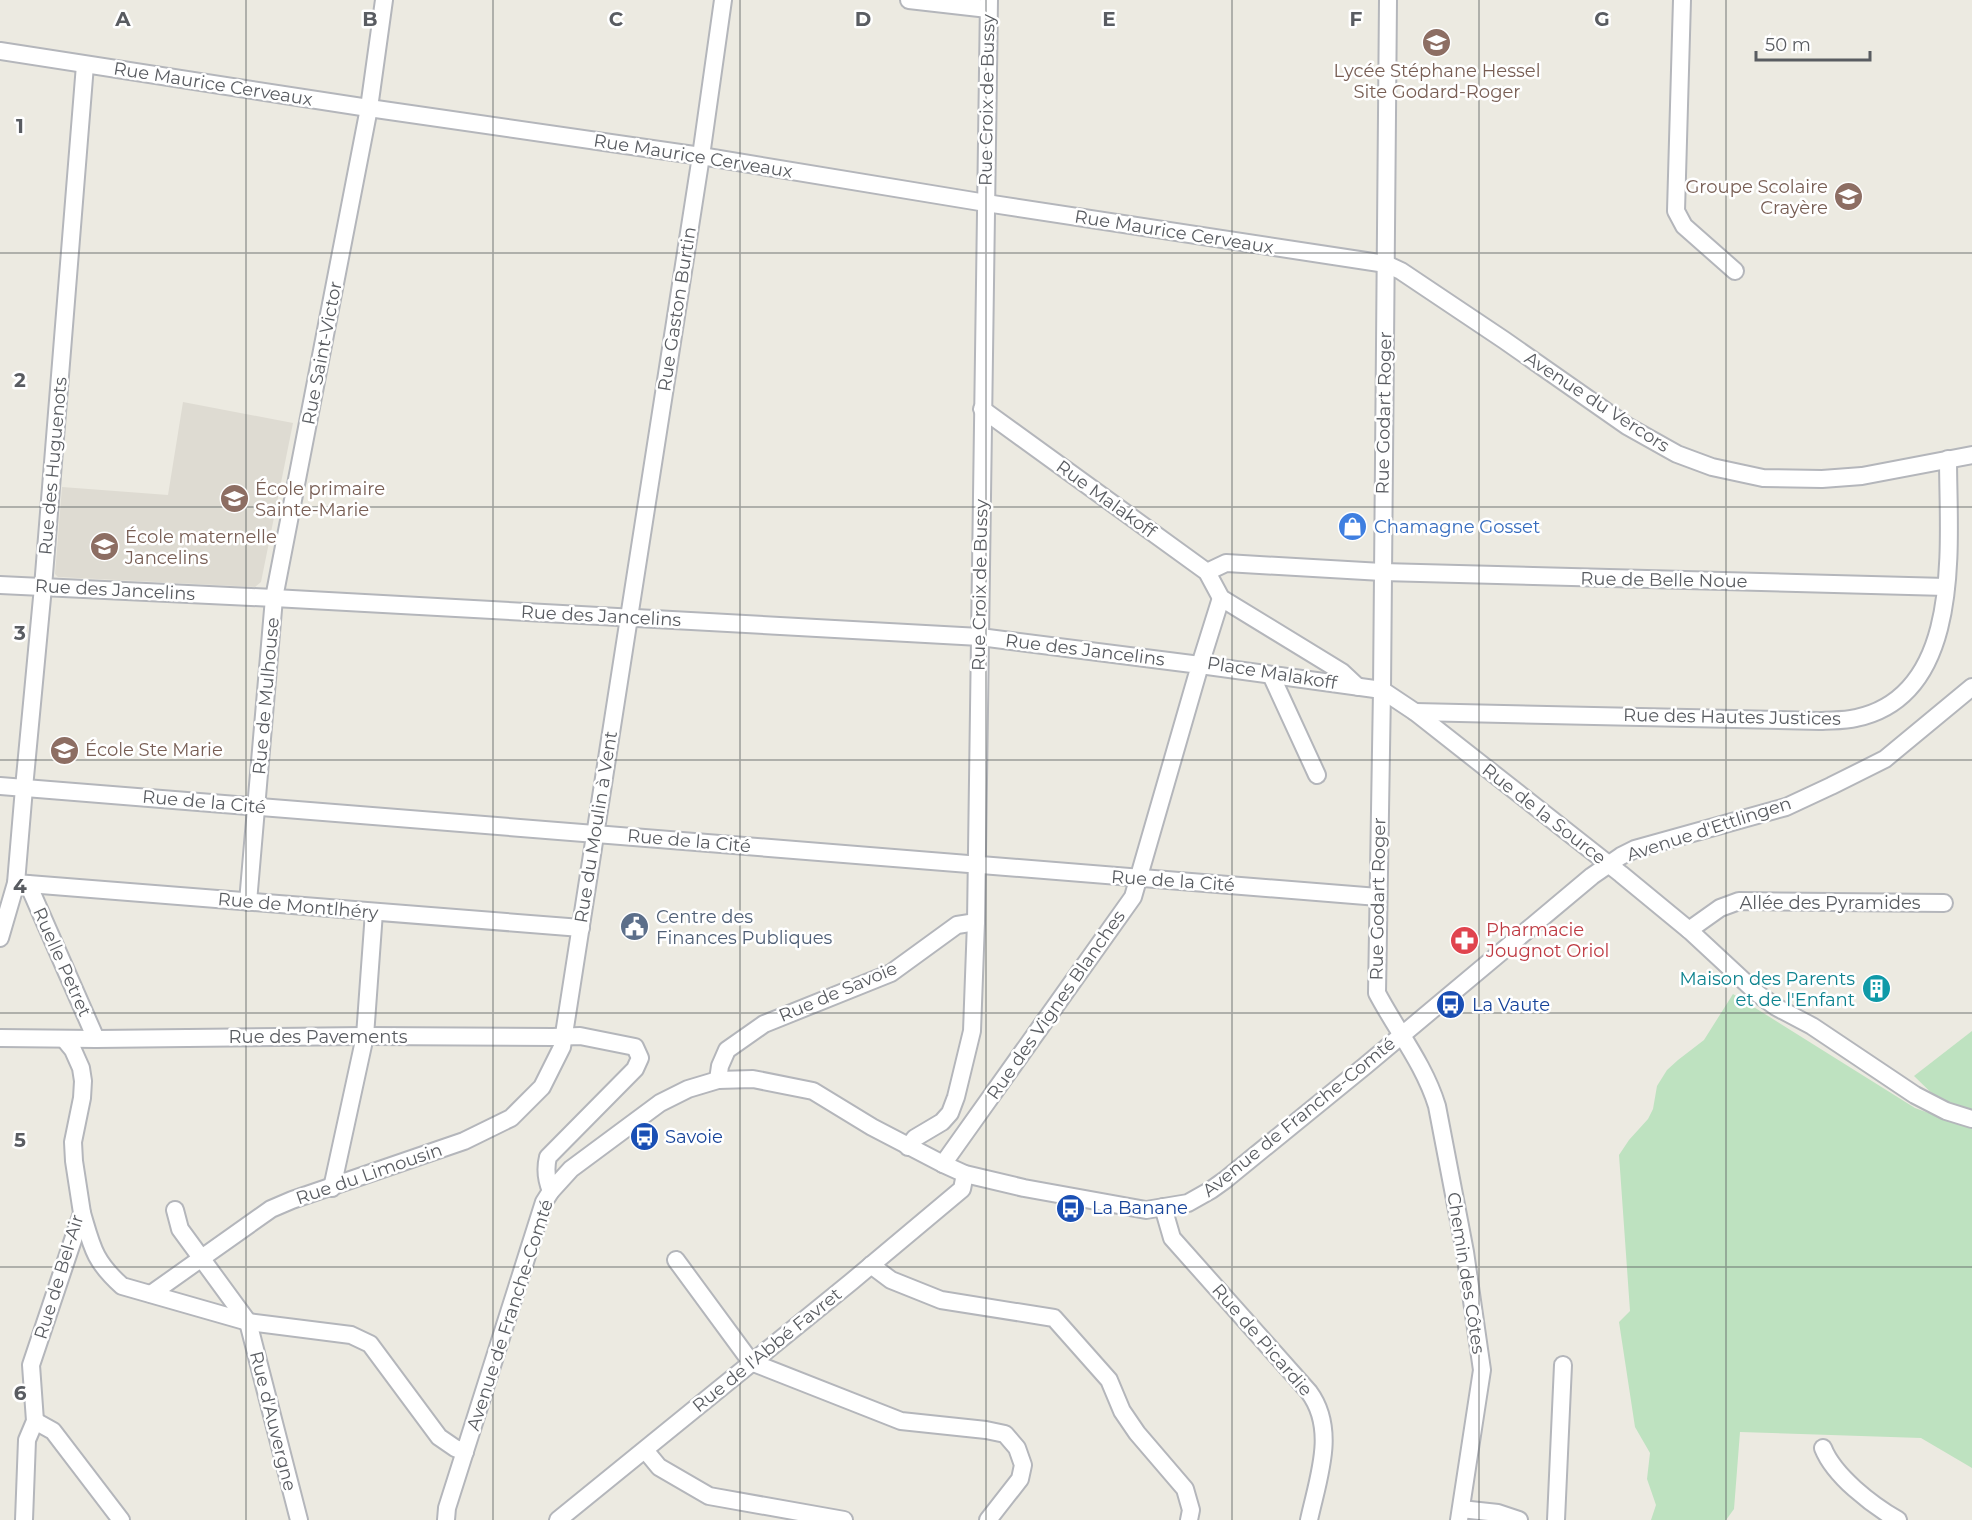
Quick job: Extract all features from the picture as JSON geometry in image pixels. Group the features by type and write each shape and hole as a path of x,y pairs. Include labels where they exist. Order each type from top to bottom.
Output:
{"street":[{"name":"Rue Saint-Victor","path":"274,598 369,108 384,0"},
{"name":"Rue Gaston Burtin","path":"628,617 701,156 723,0"},
{"path":"909,0 988,4"},
{"name":"Rue Godart Roger","path":"1388,0 1377,993 1402,1035"},
{"path":"1682,0 1676,211 1684,226 1735,271"},
{"name":"Rue Croix de Bussy","path":"908,1147 915,1138 942,1122 950,1113 972,1031 976,922 988,4"},
{"name":"Rue Maurice Cerveaux","path":"0,51 701,156 986,203 1386,264"},
{"name":"Rue des Huguenots","path":"0,938 22,884 24,788 43,587 85,65"},
{"name":"Avenue du Vercors","path":"1386,264 1401,270 1628,426 1677,454 1712,467 1763,478 1821,479 1862,476 1972,455"},
{"name":"Rue Malakoff","path":"982,409 1207,572 1221,598"},
{"name":"Rue des Hautes Justices","path":"1415,712 1820,721 1856,718 1878,711 1890,704 1922,674 1935,644 1946,587 1948,459"},
{"name":"Rue de Belle Noue","path":"1207,572 1226,563 1382,572 1946,587"},
{"name":"Rue des Jancelins","path":"0,585 980,637 1200,665"},
{"name":"Rue de Mulhouse","path":"248,902 274,598"},
{"name":"Place Malakoff","path":"1358,687 1342,672 1221,598 1200,665 1358,687 1382,690"},
{"name":"Rue du Moulin à Vent","path":"564,1037 628,617"},
{"name":"Rue des Vignes Blanches","path":"943,1164 1133,897 1200,665"},
{"path":"1271,675 1317,775"},
{"name":"Avenue d'Ettlingen","path":"1402,1035 1609,864 1635,849 1786,807 1831,786 1885,759 1972,687"},
{"name":"Rue de la Source","path":"1382,690 1415,712 1609,864 1689,930 1758,994 1776,1007 1812,1026 1915,1095 1946,1111 1972,1119"},
{"name":"Rue de la Cité","path":"0,786 1378,897"},
{"name":"Rue de Montlhéry","path":"22,884 581,928"},
{"name":"Ruelle Petret","path":"22,884 96,1039"},
{"name":"Allée des Pyramides","path":"1689,930 1720,908 1738,901 1944,903"},
{"path":"332,1188 365,1036 374,912"},
{"name":"Rue de Savoie","path":"718,1080 720,1066 727,1050 764,1024 891,973 957,925 976,922"},
{"name":"Avenue de Franche-Comté","path":"444,1516 544,1202 571,1168 660,1103 688,1089 718,1080 753,1079 813,1091 908,1147 965,1174 1023,1188 1146,1210 1188,1203 1211,1190 1402,1035"},
{"name":"Chemin des Côtes","path":"1402,1035 1430,1085 1437,1106 1465,1252 1482,1370 1460,1514"},
{"name":"Rue des Pavements","path":"0,1038 580,1036 635,1047 640,1058 635,1069 548,1157 545,1168 551,1191"},
{"name":"Rue du Limousin","path":"151,1294 271,1209 464,1141 511,1118 542,1087 562,1047 564,1037"},
{"name":"Rue de Bel-Air","path":"24,1520 27,1440 35,1421 31,1365 82,1213 73,1142 83,1081 81,1068 73,1050 64,1039"},
{"name":"Rue de l'Abbé Favret","path":"558,1520 962,1189 965,1174"},
{"name":"Rue de Picardie","path":"1163,1208 1172,1238 1318,1403 1325,1435 1309,1520"},
{"path":"175,1210 180,1228 248,1322"},
{"path":"82,1213 97,1258 106,1272 122,1286 248,1322 351,1335 370,1344 440,1437 465,1452"},
{"path":"676,1260 752,1362 902,1420 1005,1434 1017,1448 1023,1465 1020,1479 988,1520"},
{"path":"871,1265 891,1280 941,1300 1054,1318 1109,1380 1122,1411 1137,1433 1185,1490 1191,1510 1190,1520"},
{"name":"Rue d'Auvergne","path":"248,1322 299,1520"},
{"path":"1556,1520 1563,1365"},
{"path":"35,1421 53,1431 121,1520"},
{"path":"1823,1448 1828,1459 1850,1482 1898,1520"},
{"path":"645,1450 659,1467 709,1496 844,1520"},
{"path":"1460,1514 1498,1513 1519,1520"}],"shaded area":[{"path":"183,402 293,423 261,582 255,587 58,577 55,574 62,487 168,495"}],"green space":[{"path":"1733,994 1915,1108 1956,1123 1972,1126 1972,1468 1921,1438 1740,1432 1734,1509 1726,1520 1651,1520 1656,1505 1647,1479 1650,1453 1635,1427 1619,1322 1630,1311 1619,1155 1648,1119 1653,1109 1657,1086 1667,1070 1704,1040"},
{"path":"1972,1031 1972,1110 1944,1105 1914,1076"}],"place":[{"name":"Lycée Stéphane Hessel Site Godard-Roger","path":"1437,42"},
{"name":"Groupe Scolaire Crayère","path":"1849,197"},
{"name":"École primaire Sainte-Marie","path":"234,499"},
{"name":"Chamagne Gosset","path":"1353,527"},
{"name":"École maternelle Jancelins","path":"104,547"},
{"name":"École Ste Marie","path":"64,750"},
{"name":"Centre des Finances Publiques","path":"635,927"},
{"name":"Pharmacie Jougnot Oriol","path":"1465,940"},
{"name":"Maison des Parents et de l'Enfant","path":"1876,989"},
{"name":"La Vaute","path":"1451,1005"},
{"name":"Savoie","path":"644,1137"},
{"name":"La Banane","path":"1071,1208"}]}
